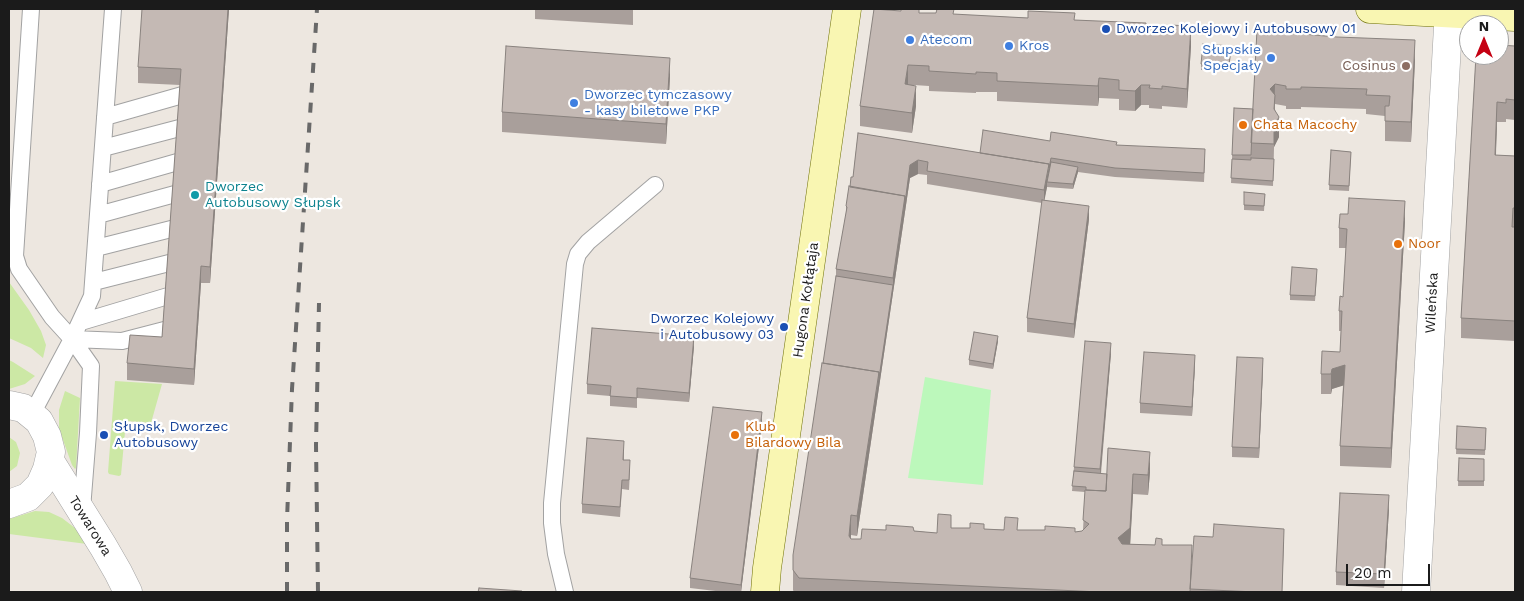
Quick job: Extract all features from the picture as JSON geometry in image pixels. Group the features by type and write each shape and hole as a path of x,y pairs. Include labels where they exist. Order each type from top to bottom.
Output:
{"street":[{"name":"Hugona Kołłątaja","path":"765,592 768,558 847,9"},
{"path":"1370,9 1449,11 1515,17"},
{"name":"Wileńska","path":"1416,592 1449,11"},
{"path":"9,504 28,497 34,491 44,478 50,461 50,452 44,428 21,410"},
{"name":"Towarowa","path":"50,461 118,572 128,592"}],"lane":[{"path":"31,9 15,256 18,269 92,366 81,512"},
{"path":"21,410 72,340 92,296 112,9"},
{"path":"104,117 193,92"},
{"path":"103,148 191,125"},
{"path":"100,184 188,159"},
{"path":"565,592 556,554 552,523 552,503 575,264 578,254 588,242 655,185"},
{"path":"98,215 186,191"},
{"path":"96,248 184,226"},
{"path":"94,282 181,260"},
{"path":"81,322 178,293"},
{"path":"72,340 122,341 176,327"}],"green space":[{"path":"9,282 41,331 46,345 43,358 31,348 9,338"},
{"path":"9,360 35,376 25,384 9,389"},
{"path":"925,377 991,390 983,485 908,478"},
{"path":"115,381 162,384 151,423 126,421 121,475 119,476 109,474 108,472"},
{"path":"65,391 80,398 75,469 59,429 59,410"},
{"path":"9,437 16,442 20,453 17,466 9,472"},
{"path":"35,511 49,512 62,518 75,528 87,544 9,534 9,519"}],"building":[{"name":"Dworzec Autobusowy Słupsk","path":"142,9 228,9 210,267 201,266 194,369 127,363 130,335 162,337 181,69 138,67"},
{"path":"874,9 901,11 901,9 919,9 919,13 936,13 937,9 954,9 953,14 1028,18 1028,11 1075,13 1074,20 1146,23 1146,26 1191,26 1187,89 1162,86 1162,89 1149,88 1150,85 1141,85 1135,91 1119,90 1119,80 1099,78 1098,86 997,81 997,73 976,72 976,74 929,71 929,66 908,65 905,84 916,86 912,113 860,106"},
{"path":"1257,30 1337,37 1415,40 1411,122 1385,121 1385,106 1389,106 1390,96 1366,95 1367,89 1301,87 1301,89 1286,89 1286,86 1275,84 1270,89 1275,95 1274,109 1279,117 1274,127 1274,144 1251,143"},
{"path":"1203,44 1231,46 1229,66 1201,64"},
{"path":"506,46 670,58 666,124 502,112"},
{"path":"1509,46 1515,46 1515,100 1506,99 1506,103 1497,102 1495,155 1515,156 1515,208 1513,208 1512,227 1515,227 1515,321 1461,318 1475,65 1509,65"},
{"path":"1234,108 1253,109 1251,155 1232,155"},
{"path":"983,130 1050,141 1051,132 1117,142 1116,145 1205,149 1204,173 1115,168 1051,158 1049,168 1049,164 980,153"},
{"path":"858,133 1049,164 1044,190 927,171 928,162 918,160 910,165 905,203 905,196 850,187 851,177 853,177"},
{"path":"1331,150 1351,152 1349,186 1329,185"},
{"path":"1251,158 1274,159 1273,181 1231,178 1232,159 1251,160"},
{"path":"1051,162 1078,167 1073,184 1047,182"},
{"path":"849,186 905,196 893,278 836,269"},
{"path":"1244,192 1265,194 1264,206 1244,205"},
{"path":"1349,198 1405,201 1391,448 1340,446 1345,365 1332,369 1331,374 1321,374 1322,351 1340,352 1342,311 1339,311 1340,296 1343,297 1347,229 1339,228 1340,214 1348,214"},
{"path":"1042,200 1089,206 1074,324 1027,318"},
{"path":"1292,267 1317,269 1315,296 1290,295"},
{"path":"836,276 893,285 879,378 879,372 823,363"},
{"path":"592,328 694,336 689,393 637,388 637,398 610,396 611,386 587,384"},
{"path":"974,332 998,336 993,364 969,360"},
{"path":"1085,341 1111,343 1100,469 1074,467"},
{"path":"1144,352 1195,355 1192,407 1140,403"},
{"path":"1237,357 1263,358 1259,448 1232,447"},
{"path":"822,363 879,372 857,516 851,515 849,536 851,539 861,539 862,529 886,530 886,525 913,527 914,531 937,533 938,514 951,515 951,528 970,528 970,523 984,524 984,529 1004,530 1005,517 1018,518 1017,530 1045,530 1045,526 1075,528 1075,532 1082,531 1089,524 1083,520 1085,490 1106,491 1108,448 1150,452 1148,475 1133,474 1130,528 1118,538 1122,544 1155,545 1156,538 1162,539 1162,545 1192,545 1190,592 1100,592 799,578 793,570 793,555"},
{"path":"713,407 762,412 741,585 690,578"},
{"path":"1457,426 1486,428 1485,450 1456,449"},
{"path":"587,438 624,441 623,460 630,460 629,480 622,480 620,507 582,504"},
{"path":"1459,458 1484,459 1484,481 1458,481"},
{"path":"1074,471 1107,474 1106,491 1086,490 1086,487 1072,486"},
{"path":"1340,493 1389,495 1384,574 1336,572"},
{"path":"1214,524 1284,529 1282,592 1190,589 1194,536 1213,537"},
{"path":"479,588 522,591 522,592 478,592"}],"railway":[{"path":"287,592 287,520 292,389 317,9"},
{"path":"318,592 316,445 319,303"}],"place":[{"name":"Dworzec Kolejowy i Autobusowy 01","path":"1106,29"},
{"name":"Atecom","path":"910,40"},
{"name":"Kros","path":"1009,46"},
{"name":"Słupskie Specjały","path":"1271,58"},
{"name":"Cosinus","path":"1406,66"},
{"name":"Dworzec tymczasowy - kasy biletowe PKP","path":"574,103"},
{"name":"Chata Macochy","path":"1243,125"},
{"name":"Dworzec Autobusowy Słupsk","path":"195,195"},
{"name":"Noor","path":"1398,244"},
{"name":"Dworzec Kolejowy i Autobusowy 03","path":"784,327"},
{"name":"Słupsk, Dworzec Autobusowy","path":"104,435"},
{"name":"Klub Bilardowy Bila","path":"735,435"}]}
